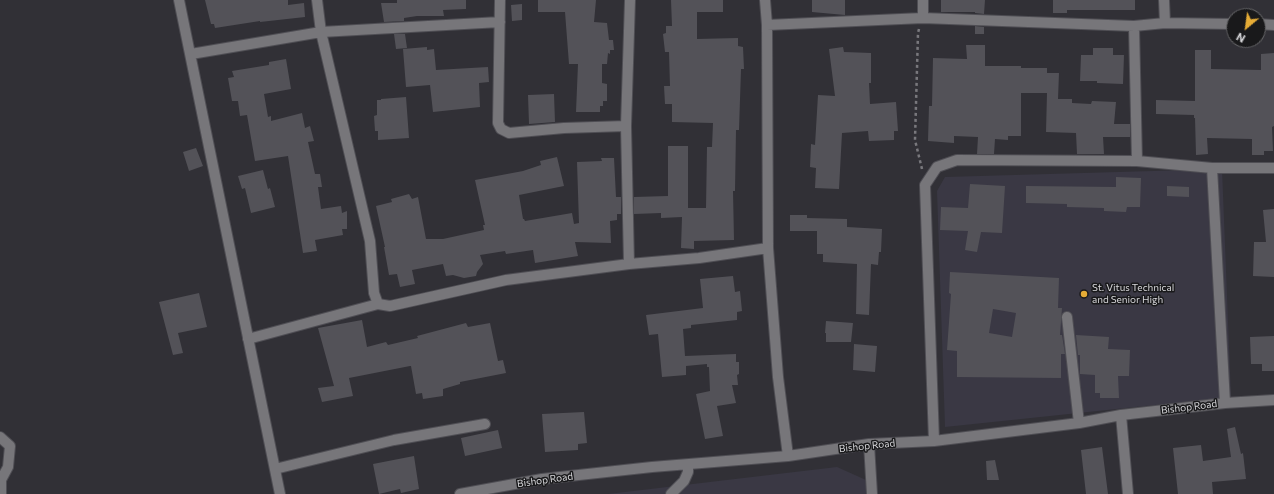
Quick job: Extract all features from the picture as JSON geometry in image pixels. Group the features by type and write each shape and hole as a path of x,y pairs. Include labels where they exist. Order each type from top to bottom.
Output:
{"street":[{"path":"179,0 280,494"},
{"path":"317,0 321,32 370,241 374,293 378,304"},
{"path":"500,0 498,123 501,129 509,133 564,128 626,126"},
{"path":"629,264 626,126 630,0"},
{"path":"765,0 767,25 768,248 778,377 788,456"},
{"path":"923,0 923,18"},
{"path":"1164,0 1165,23"},
{"path":"767,25 923,18 1134,26 1165,23 1226,24"},
{"path":"191,54 321,32 500,22"},
{"path":"1134,26 1137,161"},
{"path":"934,441 925,186 937,167 957,160 1137,161 1212,168 1274,168"},
{"path":"1212,168 1225,403"},
{"path":"248,339 378,304 390,306 506,280 629,264 699,258 768,248"},
{"path":"1067,317 1079,423"},
{"name":"Bishop Road","path":"460,494 542,479 788,456 869,444 934,441 1079,423 1121,415 1225,403 1274,400"},
{"path":"1121,415 1128,494"},
{"path":"275,469 394,440 485,424"},
{"path":"0,437 10,446 8,467 1,480 1,494"},
{"path":"869,444 872,494"},
{"path":"671,494 684,481 688,472 688,465"}],"path":[{"path":"923,18 918,33 916,140 925,186"}],"shaded area":[{"name":"St. Vitus Technical and Senior High","path":"1222,169 1231,397 945,427 937,191 945,177"},
{"path":"837,467 866,480 867,494 608,494"}],"building":[{"path":"205,0 288,0 288,5 304,3 305,17 260,21 215,28 214,24 211,24"},
{"path":"397,0 466,0 466,9 443,10 444,16 417,16 404,18 404,21 384,22 381,3 397,3"},
{"path":"538,0 596,0 594,22 607,23 609,40 613,40 614,50 610,50 610,54 608,53 607,64 602,64 602,83 607,84 607,101 603,101 603,106 600,106 600,112 576,112 578,64 569,64 565,12 538,12"},
{"path":"671,0 723,0 723,12 697,12 697,39 738,38 738,46 743,47 744,69 741,69 739,130 736,130 735,191 733,191 734,240 694,241 694,249 681,248 682,217 661,218 661,213 634,214 634,197 668,196 668,146 688,146 688,208 706,208 707,147 712,147 713,123 672,122 672,104 665,104 664,86 670,86 669,52 665,52 663,34 666,33 666,26 672,26"},
{"path":"812,0 845,0 845,15 812,12"},
{"path":"941,0 985,0 984,14 975,12 941,12"},
{"path":"1053,0 1135,0 1135,10 1067,10 1067,13 1053,13"},
{"path":"522,4 522,20 512,21 511,5"},
{"path":"975,26 984,27 984,34 975,34"},
{"path":"394,34 405,34 407,48 396,49"},
{"path":"966,45 985,45 985,66 1047,68 1047,73 1059,73 1058,99 1072,99 1072,103 1091,104 1092,101 1116,102 1114,124 1130,124 1130,137 1103,137 1104,154 1077,154 1076,133 1046,132 1047,93 1021,93 1021,136 1008,136 1008,140 995,139 994,154 977,154 978,137 954,136 954,143 928,141 929,106 932,106 933,58 967,59"},
{"path":"427,47 427,50 434,49 436,70 488,67 489,82 479,83 480,107 433,112 430,85 406,87 403,49"},
{"path":"843,47 844,52 871,53 871,83 869,83 870,104 896,102 898,131 894,131 894,140 869,141 868,131 842,133 839,189 815,188 816,168 810,167 811,144 815,145 818,95 835,96 829,49"},
{"path":"1093,48 1113,48 1113,55 1124,55 1123,84 1080,81 1081,55 1093,55"},
{"path":"1195,50 1211,50 1211,69 1261,70 1261,54 1274,53 1274,126 1272,127 1273,151 1264,151 1264,155 1252,155 1252,139 1207,138 1208,154 1196,155 1194,115 1156,114 1156,100 1195,101"},
{"path":"286,59 291,89 264,94 268,117 271,116 271,121 302,113 305,128 310,126 314,141 308,142 315,174 320,174 322,187 318,187 321,209 341,206 342,213 347,211 347,229 342,229 343,235 315,240 317,251 303,253 288,156 255,161 247,115 240,116 238,101 232,101 228,78 234,77 232,71 269,65 269,62"},
{"path":"554,94 555,122 529,124 528,95"},
{"path":"406,97 409,138 378,140 378,131 375,131 374,116 377,115 377,100"},
{"path":"196,148 203,166 189,171 183,152"},
{"path":"557,157 564,186 519,195 523,219 525,221 572,213 574,224 579,223 577,162 602,161 601,158 614,158 616,197 621,197 621,214 617,214 617,220 610,221 611,243 575,242 578,256 535,263 533,250 506,254 505,251 480,255 483,264 476,276 464,278 453,275 446,276 443,264 412,270 415,284 400,287 397,274 389,275 385,247 376,206 392,202 391,199 409,194 412,199 418,197 426,239 443,239 484,230 483,225 485,225 475,180 523,171 541,165 540,161"},
{"path":"263,170 275,207 251,213 245,188 242,189 238,176"},
{"path":"1116,177 1141,178 1140,207 1127,207 1126,212 1104,211 1104,208 1067,207 1067,204 1026,203 1026,186 1116,187"},
{"path":"970,184 1005,186 1002,233 981,232 977,252 965,250 968,231 940,230 941,207 968,208"},
{"path":"1167,186 1189,187 1189,197 1167,196"},
{"path":"1274,209 1274,277 1253,276 1254,242 1266,242 1263,210"},
{"path":"790,215 807,215 807,218 847,219 847,227 882,229 881,252 879,252 878,265 871,264 869,315 856,314 857,264 823,262 823,254 817,254 817,231 790,231"},
{"path":"950,272 1059,278 1058,308 1062,308 1060,335 1062,335 1065,354 1061,354 1061,378 957,377 957,351 947,350 951,294 949,293","holes":["993,309 1016,313 1012,337 989,333"]},
{"path":"733,276 735,292 740,291 742,311 737,312 737,320 691,325 691,328 683,329 685,356 736,354 736,362 739,362 739,374 737,375 738,385 732,385 736,403 717,406 723,436 705,439 696,394 710,391 709,367 707,367 707,364 686,366 686,375 662,377 658,334 649,335 646,315 703,308 700,279"},
{"path":"199,293 207,327 178,333 183,353 173,355 159,302"},
{"path":"362,320 367,347 386,342 388,345 418,338 417,336 466,323 468,327 490,323 498,361 503,360 506,373 460,382 460,384 443,389 443,396 423,399 422,393 416,394 410,366 349,378 353,396 322,402 318,388 334,386 318,328"},
{"path":"826,321 853,323 851,342 826,342"},
{"path":"1076,335 1109,337 1108,349 1130,350 1129,376 1118,376 1119,398 1100,398 1100,393 1095,393 1095,375 1080,374 1080,355 1078,355"},
{"path":"1274,336 1274,371 1262,371 1262,364 1251,364 1250,337"},
{"path":"854,344 877,346 875,372 853,370"},
{"path":"584,412 587,443 578,444 578,450 545,452 542,414"},
{"path":"1235,427 1241,454 1243,453 1246,479 1212,482 1213,494 1178,494 1173,448 1201,445 1203,461 1231,457 1227,429"},
{"path":"498,430 502,448 465,456 461,438"},
{"path":"1102,447 1108,494 1086,494 1081,450"},
{"path":"414,456 419,489 401,493 400,489 379,494 373,464"},
{"path":"995,460 999,480 987,480 986,461"}],"place":[{"name":"St. Vitus Technical and Senior High","path":"1084,294"}]}
